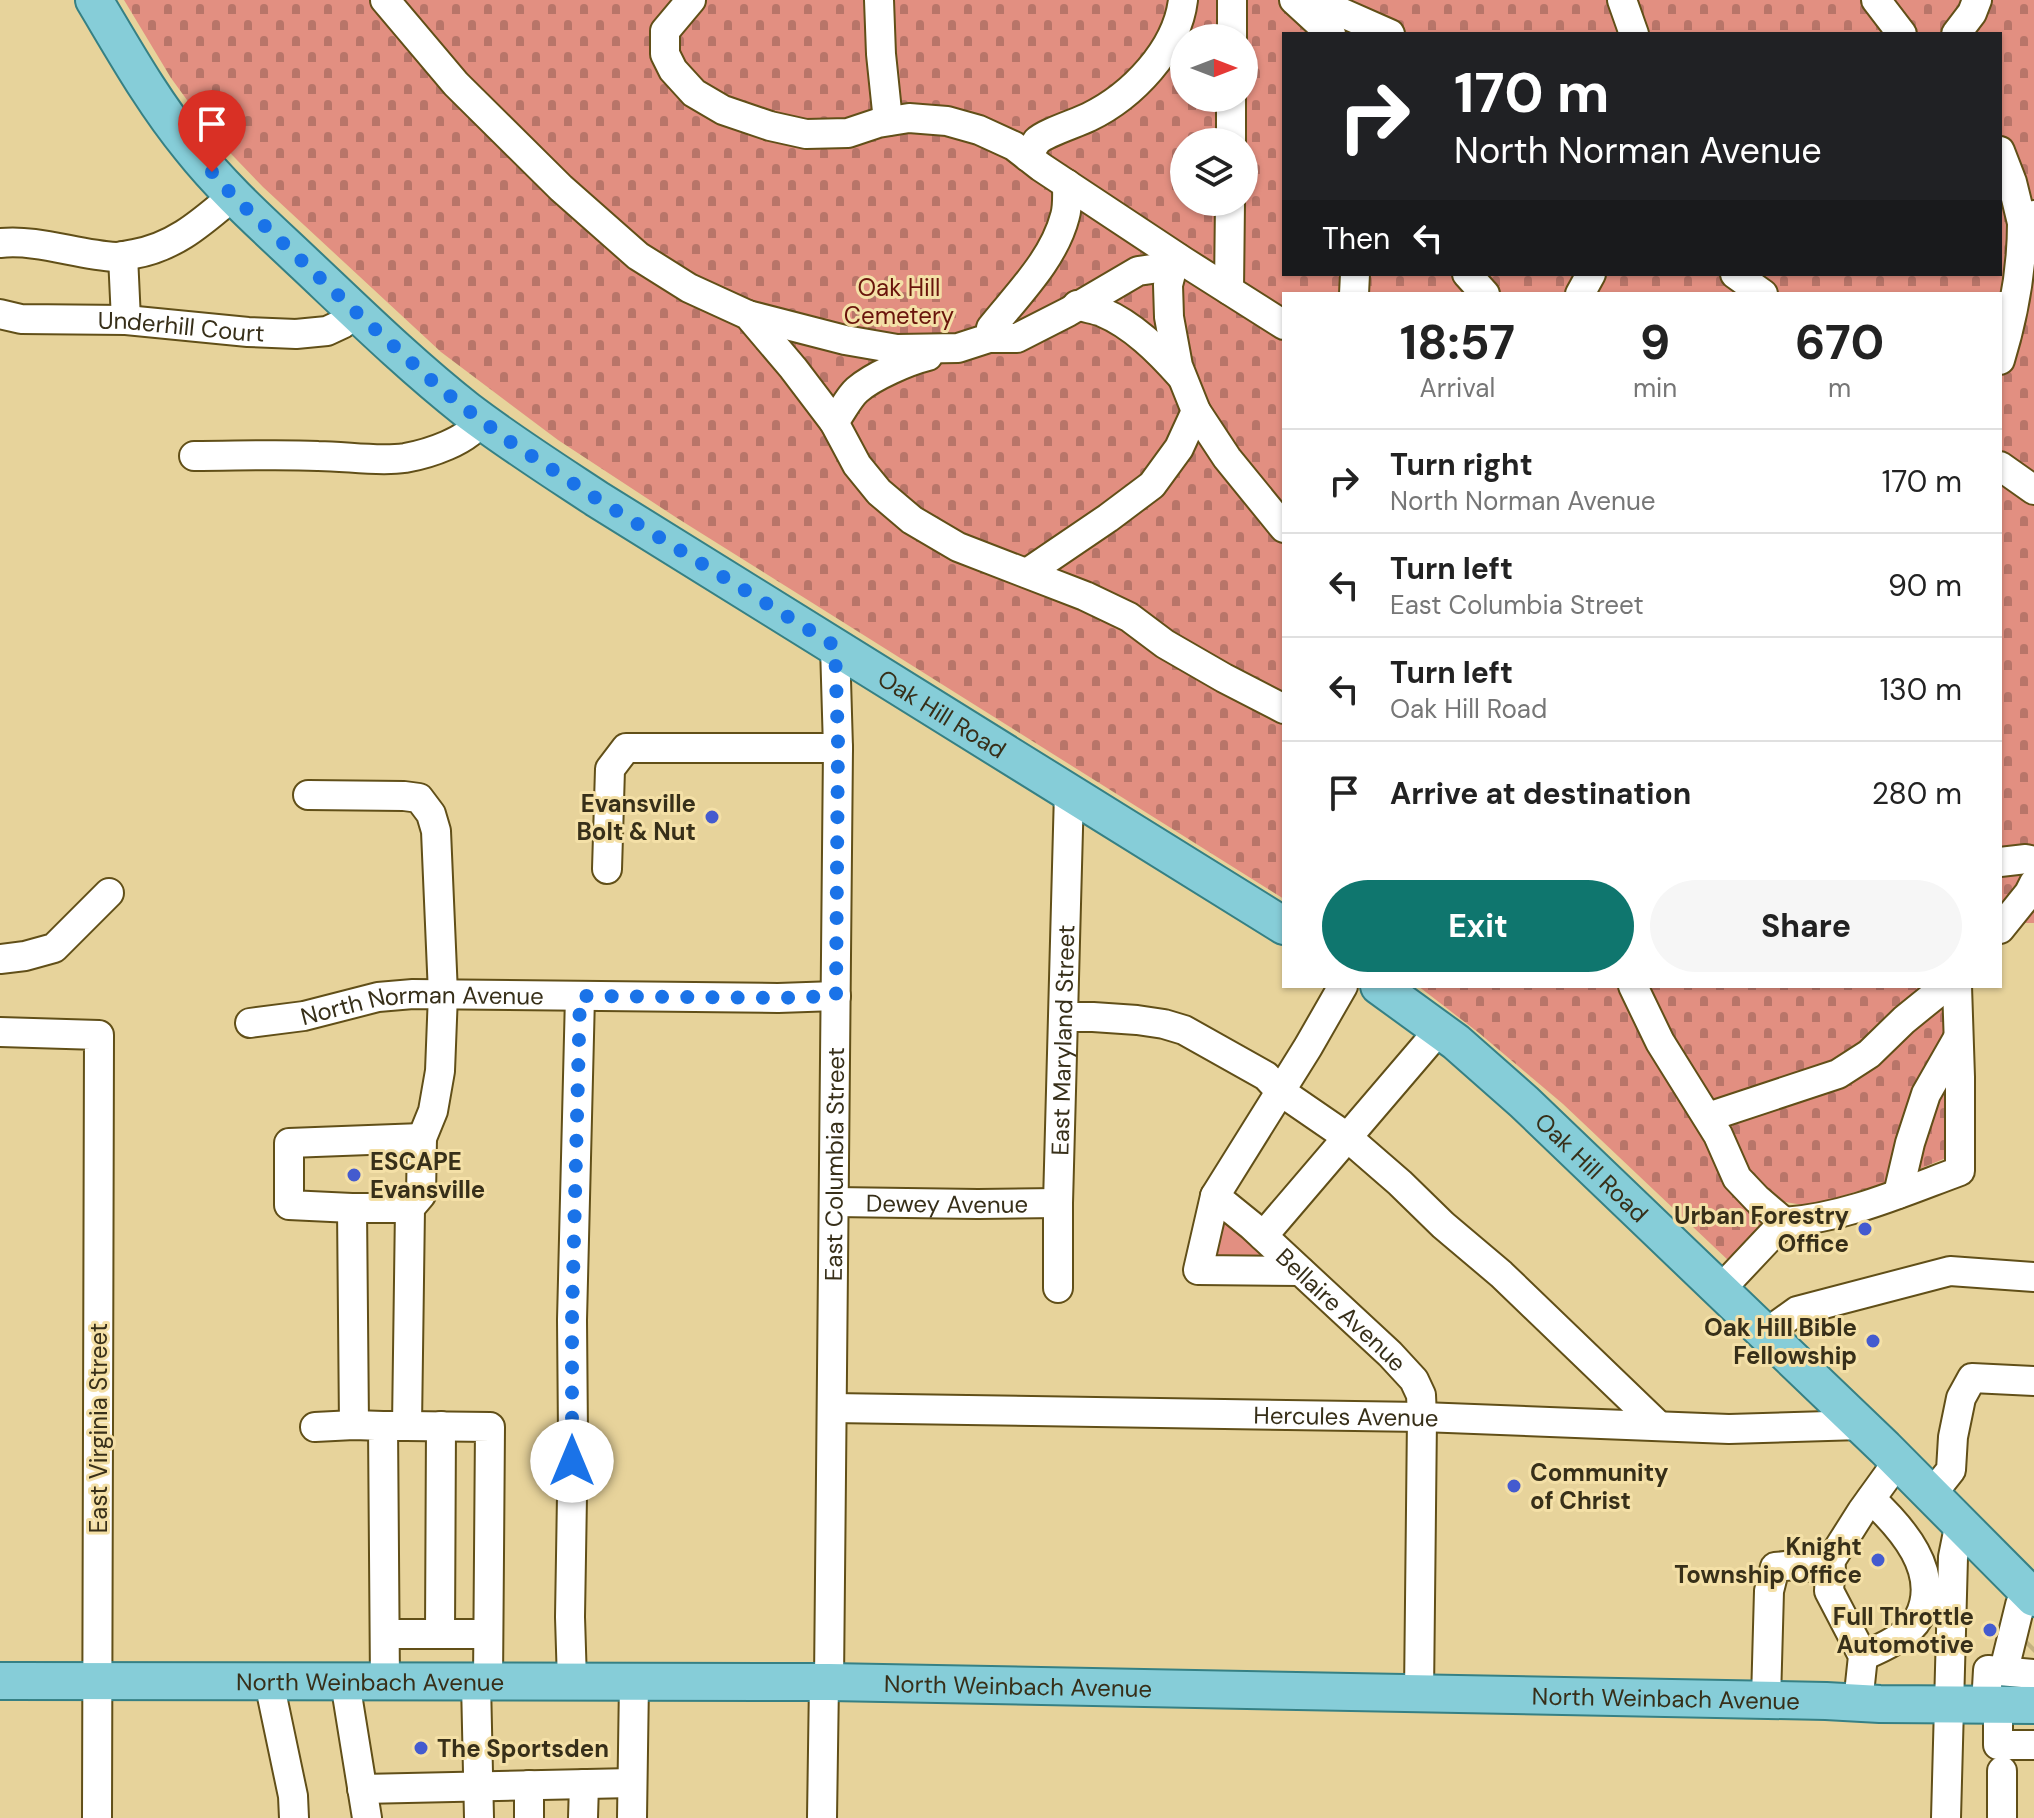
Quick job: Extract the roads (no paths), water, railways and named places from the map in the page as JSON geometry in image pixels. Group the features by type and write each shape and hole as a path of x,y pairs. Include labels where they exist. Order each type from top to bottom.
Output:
{"main road":[{"name":"Oak Hill Road","path":"94,0 160,108 233,196 440,388 481,420 597,499 1282,925"},
{"name":"Oak Hill Road","path":"1382,988 1440,1029 1524,1102 1932,1494 1960,1522 2028,1603"},
{"name":"North Weinbach Avenue","path":"0,1681 827,1682 2034,1705"}],"street":[{"path":"385,0 456,84 561,188 638,256 689,288 748,315 845,340 897,349 958,348"},
{"path":"691,0 665,31 665,54 673,70 694,93 723,110 806,134 848,133 909,118 947,121 979,130 1014,146 1176,262 1229,290 1282,324"},
{"path":"879,0 888,121"},
{"path":"1028,157 1038,140 1091,117 1114,103 1160,59 1174,33 1183,0"},
{"path":"1232,0 1232,24"},
{"path":"1294,0 1329,32"},
{"path":"1313,0 1385,32"},
{"path":"1622,0 1633,32"},
{"path":"1876,0 1900,32"},
{"path":"1958,32 1972,13 1977,0"},
{"path":"2002,156 2028,219 2016,300 2002,352"},
{"path":"989,338 991,328 1042,264 1057,238 1066,214 1067,184"},
{"path":"0,243 44,245 123,256 174,242 195,229 233,196"},
{"path":"1229,290 1230,216"},
{"path":"123,256 126,320"},
{"path":"834,422 856,391 914,359 989,338 1017,338 1138,271 1176,262"},
{"path":"1176,262 1168,285 1169,317 1178,366 1196,411 1227,458 1282,526"},
{"path":"1469,276 1483,292"},
{"path":"1738,276 1760,292"},
{"path":"1077,305 1103,313 1133,331 1162,354 1183,378"},
{"name":"Underhill Court","path":"0,314 21,319 126,320 248,332 315,333 342,324 356,312"},
{"path":"748,315 834,422 857,465 879,492 912,520 958,547 1085,596 1129,617 1165,644 1282,708"},
{"path":"1027,573 1152,485 1179,448 1196,411"},
{"path":"194,456 402,458 426,453 457,440 471,432 481,420"},
{"path":"2002,467 2034,490"},
{"name":"East Columbia Street","path":"822,1818 835,1202 838,748 835,646"},
{"path":"607,869 610,769 626,748 838,748"},
{"name":"East Maryland Street","path":"1058,1288 1069,792"},
{"path":"308,795 419,798 431,814 436,831 443,994 440,1071 433,1111 422,1138 421,1195 410,1208 395,1426 385,1682"},
{"path":"2002,862 2034,861"},
{"path":"2002,927 2034,883"},
{"path":"0,959 54,948 109,893"},
{"path":"1300,1271 1198,1270 1215,1196 1342,988"},
{"path":"1634,988 1660,1042 1718,1135 1737,1178 1784,1222"},
{"path":"1708,1117 1838,1074 1869,1054 1944,988"},
{"path":"1720,1290 1784,1222 1870,1205 1960,1171 1957,988"},
{"name":"North Norman Avenue","path":"250,1023 304,1016 378,997 413,994 836,996"},
{"path":"572,1682 572,1320 580,996"},
{"path":"1064,1017 1164,1024 1184,1030 1266,1076 1280,1091 1347,1137 1400,1183 1443,1225 1501,1274 1659,1426"},
{"path":"1263,1236 1440,1029"},
{"name":"East Virginia Street","path":"0,1032 99,1035 97,1818"},
{"path":"1898,1194 1926,1094 1959,1037"},
{"path":"410,1208 289,1205 289,1143 422,1138"},
{"name":"Bellaire Avenue","path":"1215,1196 1263,1236 1390,1354 1414,1380 1421,1395 1419,1694"},
{"name":"Dewey Avenue","path":"835,1202 1058,1203"},
{"path":"352,1208 354,1425"},
{"path":"1765,1334 1797,1311 1950,1271 2034,1277"},
{"path":"1932,1494 1951,1470 1953,1437 1961,1398 1972,1378 2034,1381"},
{"name":"Hercules Avenue","path":"832,1408 1422,1417 1729,1429 1861,1425"},
{"path":"440,1634 441,1426"},
{"path":"315,1427 490,1427 488,1634 482,1682 479,1818"},
{"path":"1858,1703 1863,1656 1829,1591 1831,1560 1896,1460"},
{"path":"1863,1656 1893,1642 1918,1620 1925,1598 1924,1574 1911,1544 1871,1499"},
{"path":"1946,1818 1953,1557 1960,1522"},
{"path":"1766,1700 1769,1591 1775,1567 1795,1565 1831,1570"},
{"path":"2028,1603 2020,1666 1988,1670 1998,1745 2034,1745"},
{"path":"385,1634 488,1634"},
{"path":"269,1682 293,1796 294,1818"},
{"path":"345,1682 367,1818"},
{"path":"632,1818 634,1682"},
{"path":"2002,1771 2002,1818"},
{"path":"362,1789 632,1783"},
{"path":"583,1818 584,1784"},
{"path":"529,1785 529,1818"}],"tunnel":[{"path":"2031,1650 2034,1647"}],"place":[{"name":"Evansville Bolt & Nut","path":"712,817"},
{"name":"ESCAPE Evansville","path":"354,1175"},
{"name":"Urban Forestry Office","path":"1865,1229"},
{"name":"Oak Hill Bible Fellowship","path":"1873,1341"},
{"name":"Community of Christ","path":"1514,1486"},
{"name":"Knight Township Office","path":"1878,1560"},
{"name":"Full Throttle Automotive","path":"1990,1630"},
{"name":"The Sportsden","path":"421,1748"}],"park label":[{"name":"Oak Hill Cemetery","path":"899,301"}]}
